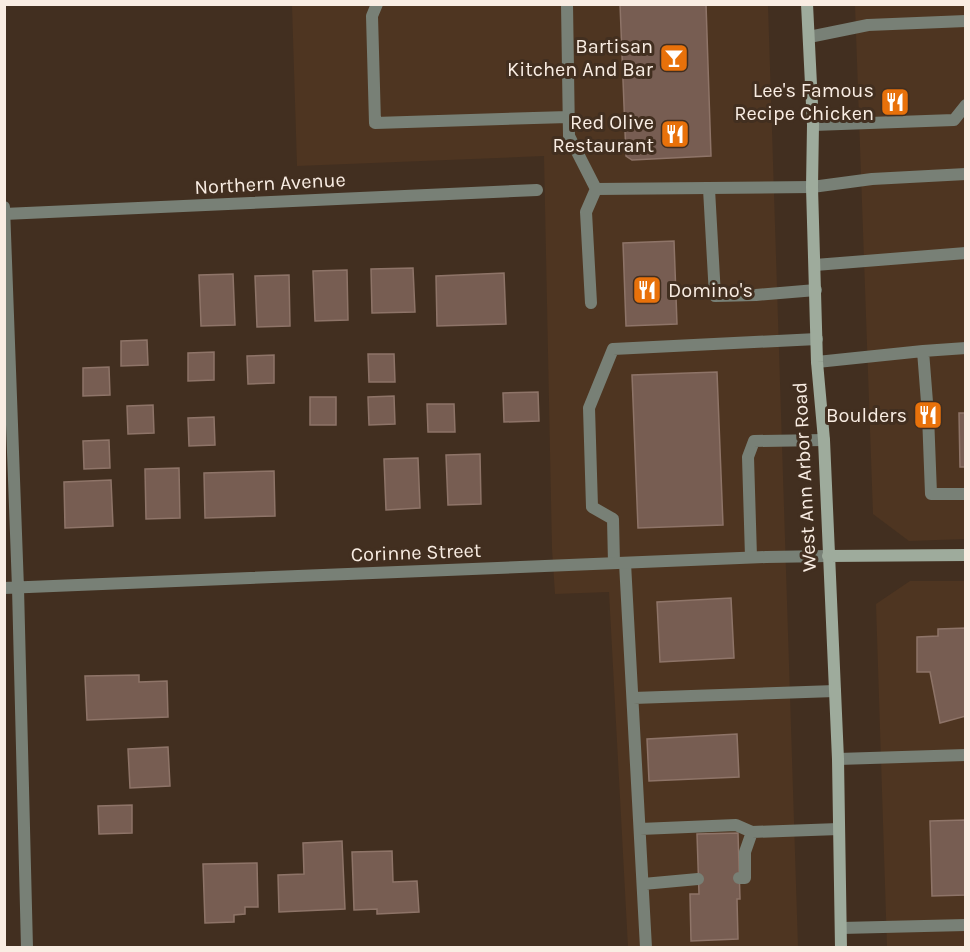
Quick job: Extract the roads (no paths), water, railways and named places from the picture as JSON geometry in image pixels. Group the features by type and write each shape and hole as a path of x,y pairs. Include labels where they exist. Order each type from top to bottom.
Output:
{"main road":[{"name":"West Ann Arbor Road","path":"807,4 813,125 812,187 817,362 824,440 838,759 841,948"},
{"path":"828,556 966,555"}],"street":[{"path":"376,4 372,16 375,123 568,117"},
{"path":"567,4 569,136 596,189"},
{"path":"809,38 868,26 966,21"},
{"path":"813,125 954,120 966,105"},
{"path":"596,189 812,187 872,179 966,174"},
{"path":"591,303 586,212 596,189"},
{"path":"710,189 715,296 816,290"},
{"name":"Northern Avenue","path":"5,214 537,190"},
{"path":"4,207 18,588 27,948"},
{"path":"815,265 966,253"},
{"path":"646,948 633,698 620,563 612,519 592,507 589,408 613,349 817,339"},
{"path":"817,362 966,348"},
{"path":"923,351 931,494 966,494"},
{"path":"751,557 748,457 754,441 824,440"},
{"name":"Corinne Street","path":"4,588 751,557 828,556"},
{"path":"633,698 835,691"},
{"path":"838,759 966,755"},
{"path":"640,829 736,825 752,832 839,829"},
{"path":"739,878 745,878 746,852 752,832"},
{"path":"643,884 698,879"},
{"path":"841,928 966,925"}],"place":[{"name":"Bartisan Kitchen And Bar","path":"674,58"},
{"name":"Lee's Famous Recipe Chicken","path":"895,102"},
{"name":"Red Olive Restaurant","path":"675,134"},
{"name":"Domino's","path":"647,290"},
{"name":"Boulders","path":"928,415"}]}
